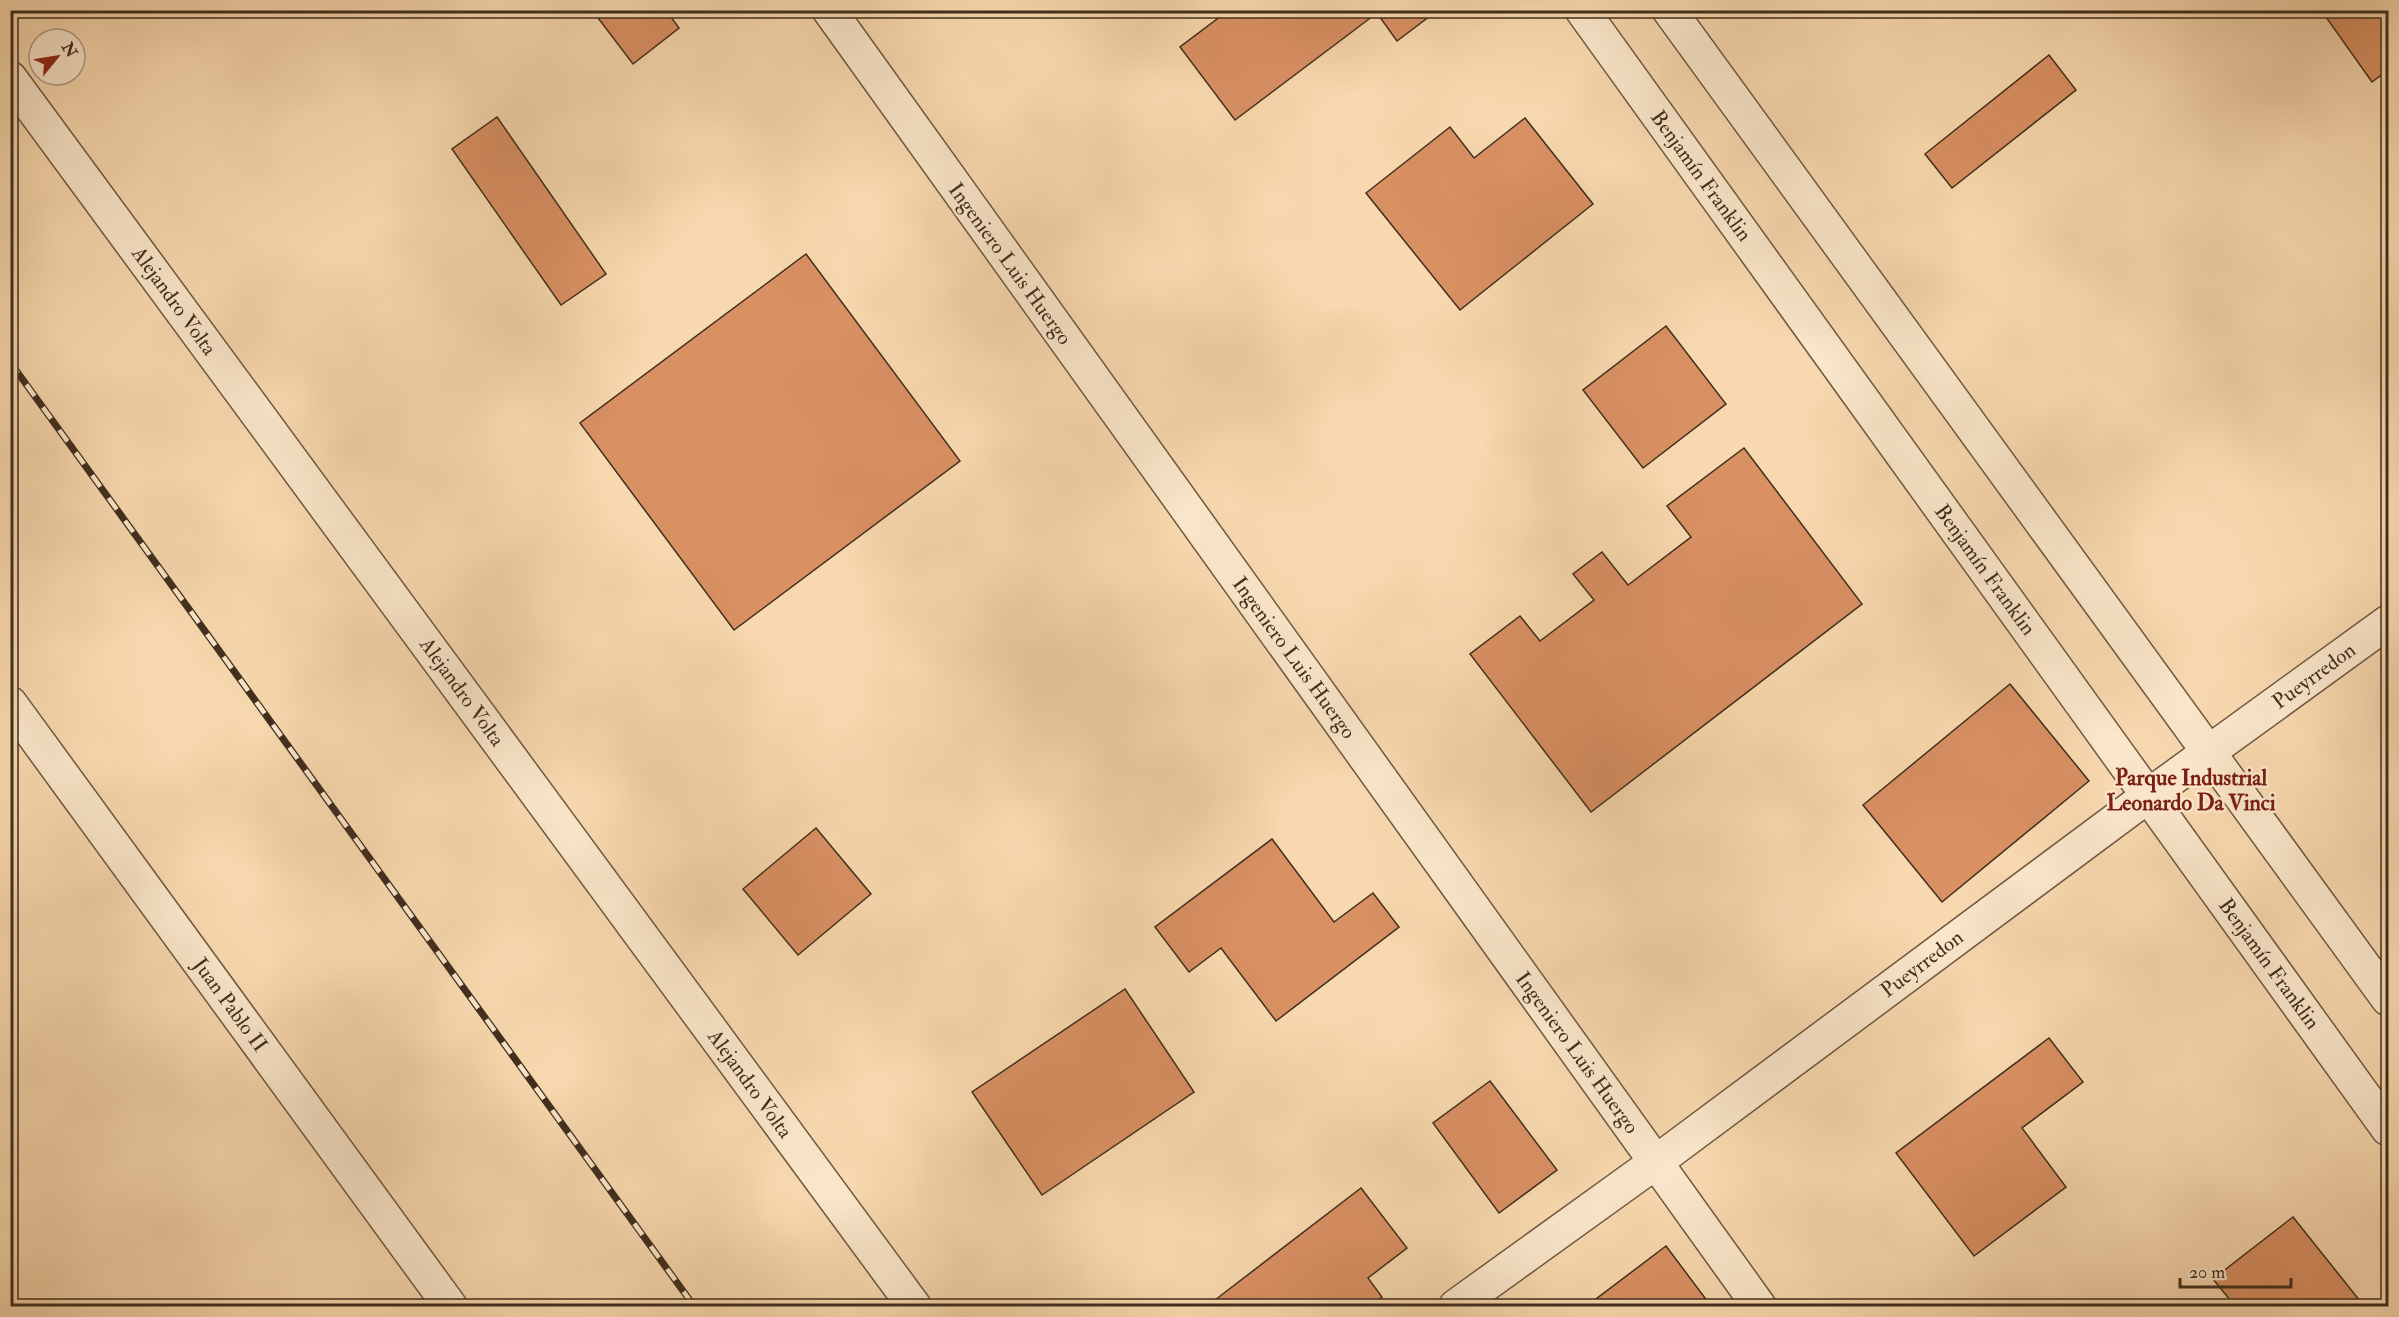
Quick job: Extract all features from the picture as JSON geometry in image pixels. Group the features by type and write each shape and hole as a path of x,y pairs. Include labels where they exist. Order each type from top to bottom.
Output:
{"street":[{"name":"Ingeniero Luis Huergo","path":"829,10 1759,1306"},
{"name":"Benjamín Franklin","path":"1582,10 2388,1129"},
{"path":"1669,10 2388,999"},
{"name":"Alejandro Volta","path":"10,78 914,1306"},
{"name":"Pueyrredon","path":"1456,1306 1656,1162 2148,796 2388,622"},
{"name":"Juan Pablo II","path":"10,703 450,1306"}],"building":[{"path":"592,10 666,10 679,28 633,64"},
{"path":"1229,10 1438,10 1397,41 1377,13 1235,120 1180,47"},
{"path":"2321,10 2388,10 2388,70 2372,82"},
{"path":"2049,55 2076,90 1952,188 1925,154"},
{"path":"497,117 606,274 561,305 452,149"},
{"path":"1525,118 1593,204 1460,310 1366,193 1450,127 1474,158"},
{"path":"806,254 960,461 734,630 580,423"},
{"path":"1666,326 1726,404 1643,468 1583,390"},
{"path":"1744,448 1862,604 1591,812 1470,654 1520,616 1540,641 1594,600 1573,574 1602,552 1628,585 1691,537 1667,506"},
{"path":"2010,684 2089,781 1942,902 1863,805"},
{"path":"816,828 871,894 798,955 743,889"},
{"path":"1272,839 1334,922 1373,893 1399,927 1276,1021 1221,948 1189,972 1155,927"},
{"path":"1125,989 1194,1092 1042,1195 972,1092"},
{"path":"2049,1038 2083,1082 2022,1128 2066,1187 1974,1256 1896,1153"},
{"path":"1490,1081 1557,1170 1499,1213 1433,1123"},
{"path":"1361,1188 1407,1248 1368,1278 1382,1297 1369,1306 1220,1306 1215,1300"},
{"path":"2293,1217 2364,1306 2235,1306 2213,1279"},
{"path":"1666,1246 1711,1306 1601,1306 1596,1299"}],"railway":[{"path":"10,362 694,1306"}],"district":[{"name":"Parque Industrial Leonardo Da Vinci","path":"2191,790"}]}
